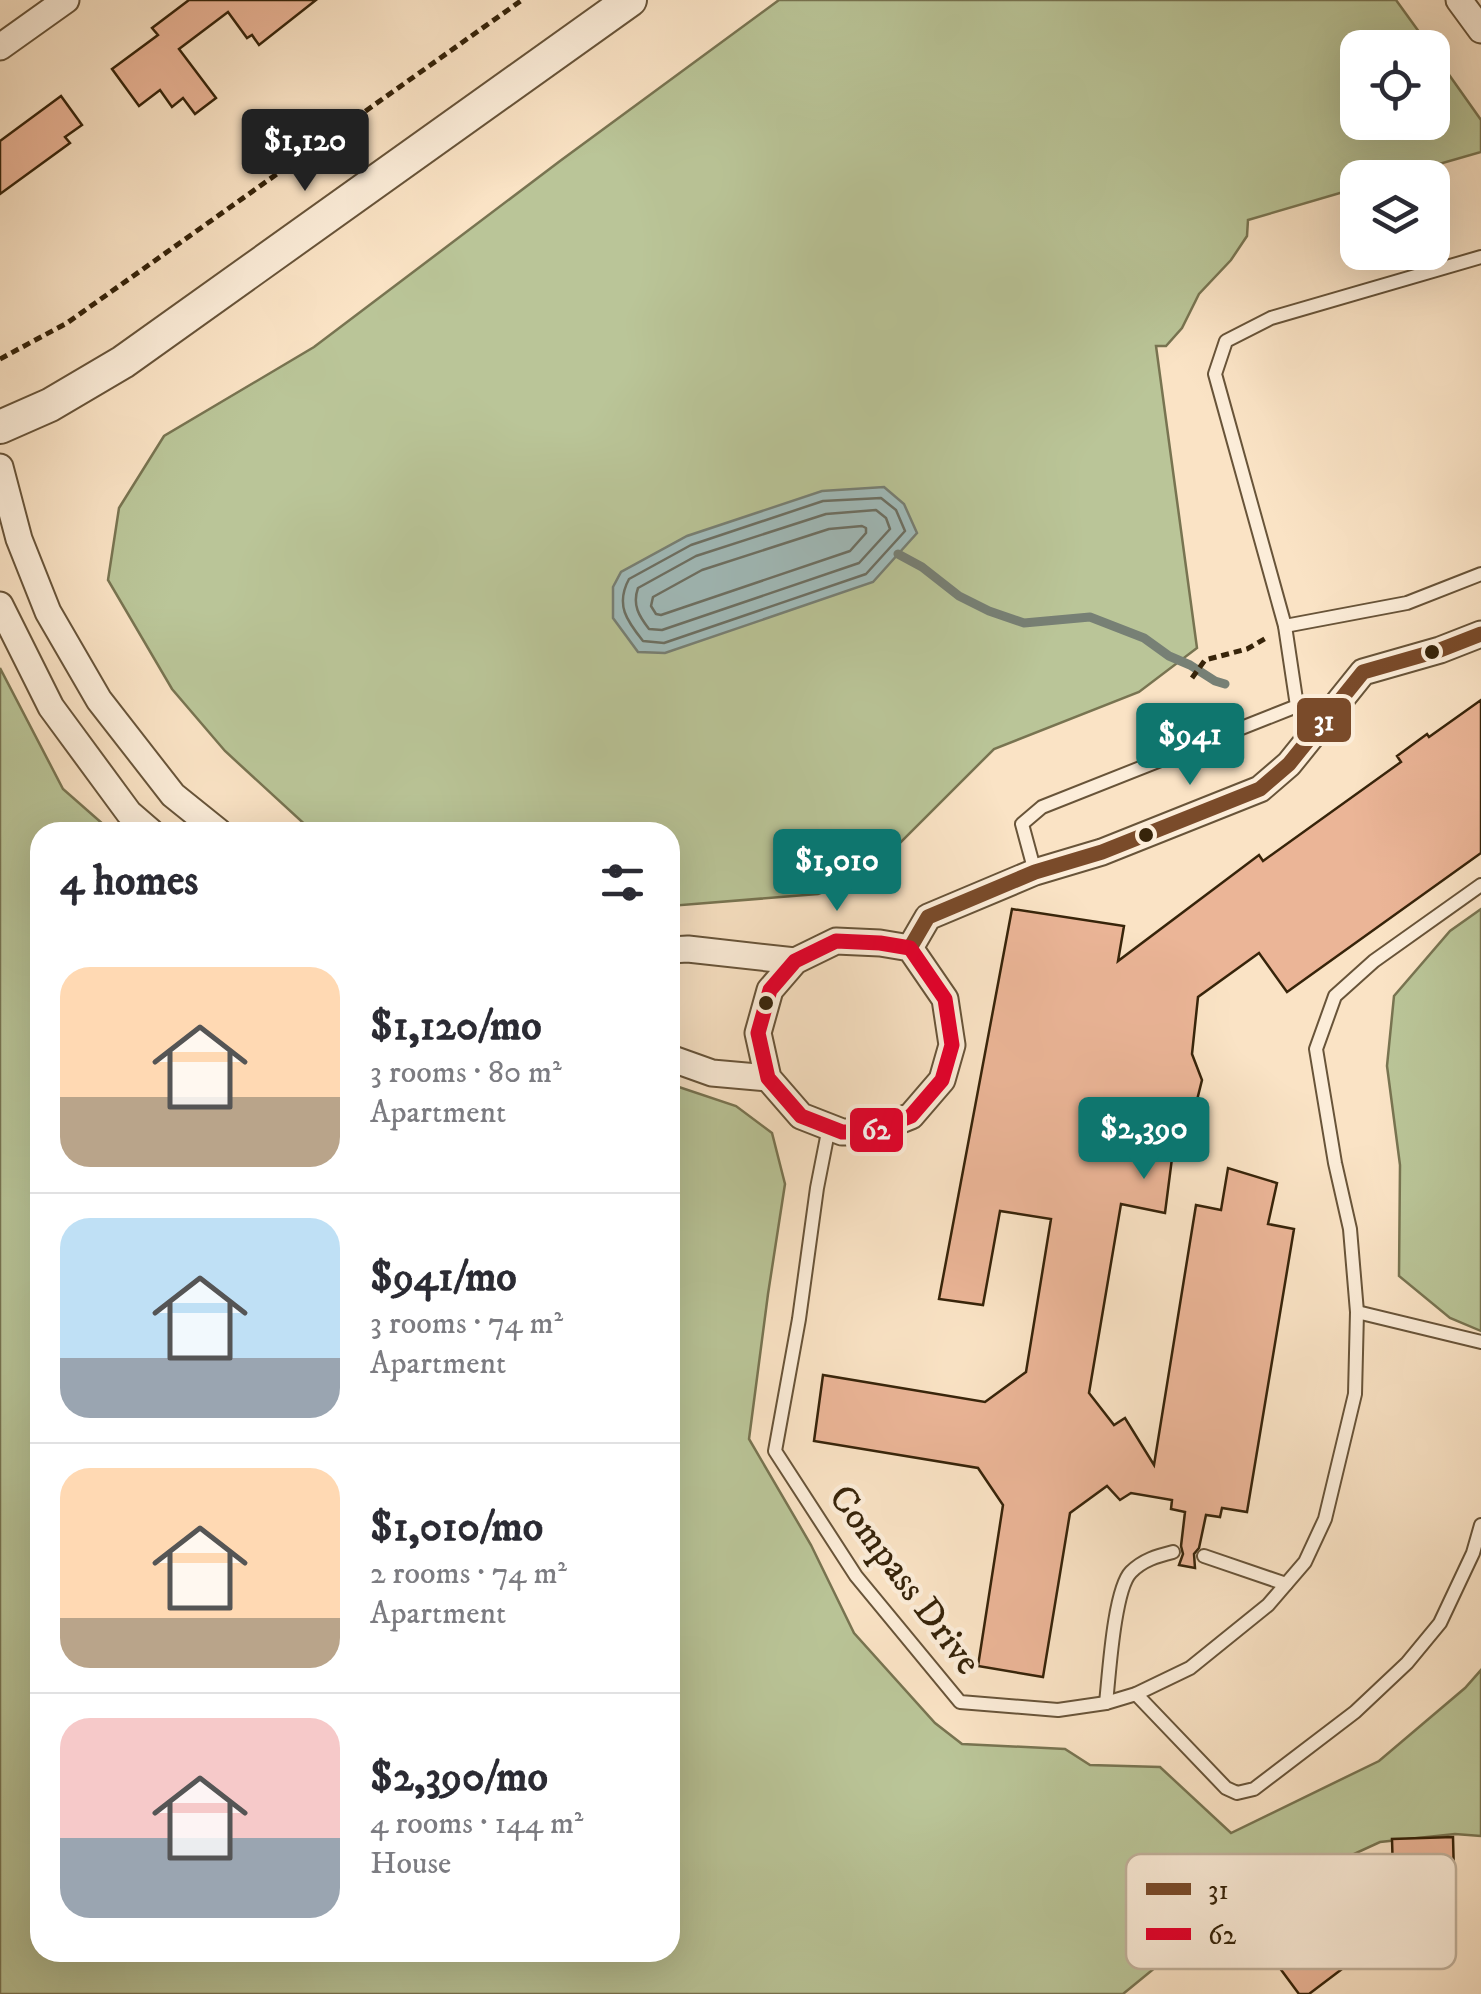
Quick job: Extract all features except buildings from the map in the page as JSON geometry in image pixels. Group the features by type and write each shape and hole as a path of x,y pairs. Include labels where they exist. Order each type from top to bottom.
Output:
{"street":[{"path":"0,47 66,0"},
{"path":"0,426 50,406 123,362 630,0"},
{"path":"1459,0 1481,30"},
{"path":"0,468 19,540 48,612 98,700 174,796 206,822"},
{"path":"0,604 50,707 140,822"},
{"path":"910,948 928,916 1260,789 1288,764 1362,672 1481,634"},
{"path":"836,941 880,942 910,948 945,998 952,1044 942,1080 911,1116 871,1132 842,1132 801,1116 768,1078 758,1033 770,990 795,960 836,941"},
{"path":"680,949 795,960"},
{"path":"680,1062 712,1073 768,1078"}],"lane":[{"path":"1316,730 1297,706 1285,626 1215,374 1226,340 1271,318 1481,257"},
{"path":"1285,626 1407,603 1481,574"},
{"path":"1035,872 1022,824 1042,807 1297,706"},
{"name":"Compass Drive","path":"829,1127 776,1451 856,1576 960,1702 1058,1710 1106,1704 1136,1694 1190,1668 1268,1605 1305,1562 1325,1520 1355,1394 1357,1312 1350,1229 1316,1049 1335,996 1374,961 1481,885"},
{"path":"1357,1312 1481,1342"},
{"path":"1136,1694 1226,1788 1238,1793 1254,1789 1355,1712 1407,1663 1440,1623 1473,1553 1481,1525"},
{"path":"1106,1704 1120,1592 1129,1574 1150,1558 1173,1552"},
{"path":"1204,1556 1286,1584"}],"path":[{"path":"0,359 68,323 522,0"},
{"path":"1192,678 1205,660 1247,649 1285,626"}],"green space":[{"path":"779,0 1396,0 1418,30 1340,30 1340,140 1450,140 1450,76 1481,120 1481,152 1450,161 1340,160 1340,193 1248,220 1247,236 1199,294 1182,328 1166,346 1156,346 1197,648 1139,692 994,749 866,877 818,894 680,905 680,822 302,822 225,751 172,689 108,580 119,508 164,436 314,347"},
{"path":"0,668 63,789 101,822 30,822 30,1962 680,1962 680,1087 736,1106 772,1133 785,1184 749,1439 811,1545 854,1633 935,1723 962,1744 1065,1749 1090,1765 1160,1767 1231,1833 1379,1761 1481,1670 1481,1836 1455,1834 1380,1842 1354,1854 1126,1854 1126,1969 1154,1969 1123,1994 0,1994"},
{"path":"1481,909 1481,1331 1450,1318 1399,1276 1400,1165 1387,1066 1394,996 1450,931"}],"water":[{"path":"884,487 904,504 917,533 873,582 665,653 638,652 613,618 613,587 621,572 687,536 822,491"}],"waterway":[{"path":"898,554 959,596 989,611 1024,623 1090,617 1144,638 1169,656 1225,684"}],"transit line":[{"name":"31","path":"910,948 928,917 1035,872 1102,852 1260,789 1289,764 1363,672 1481,634"},
{"name":"62","path":"836,941 910,948 945,999 952,1045 942,1080 911,1116 871,1132 842,1132 801,1116 768,1078 758,1033 770,990 795,961 836,941"}]}
